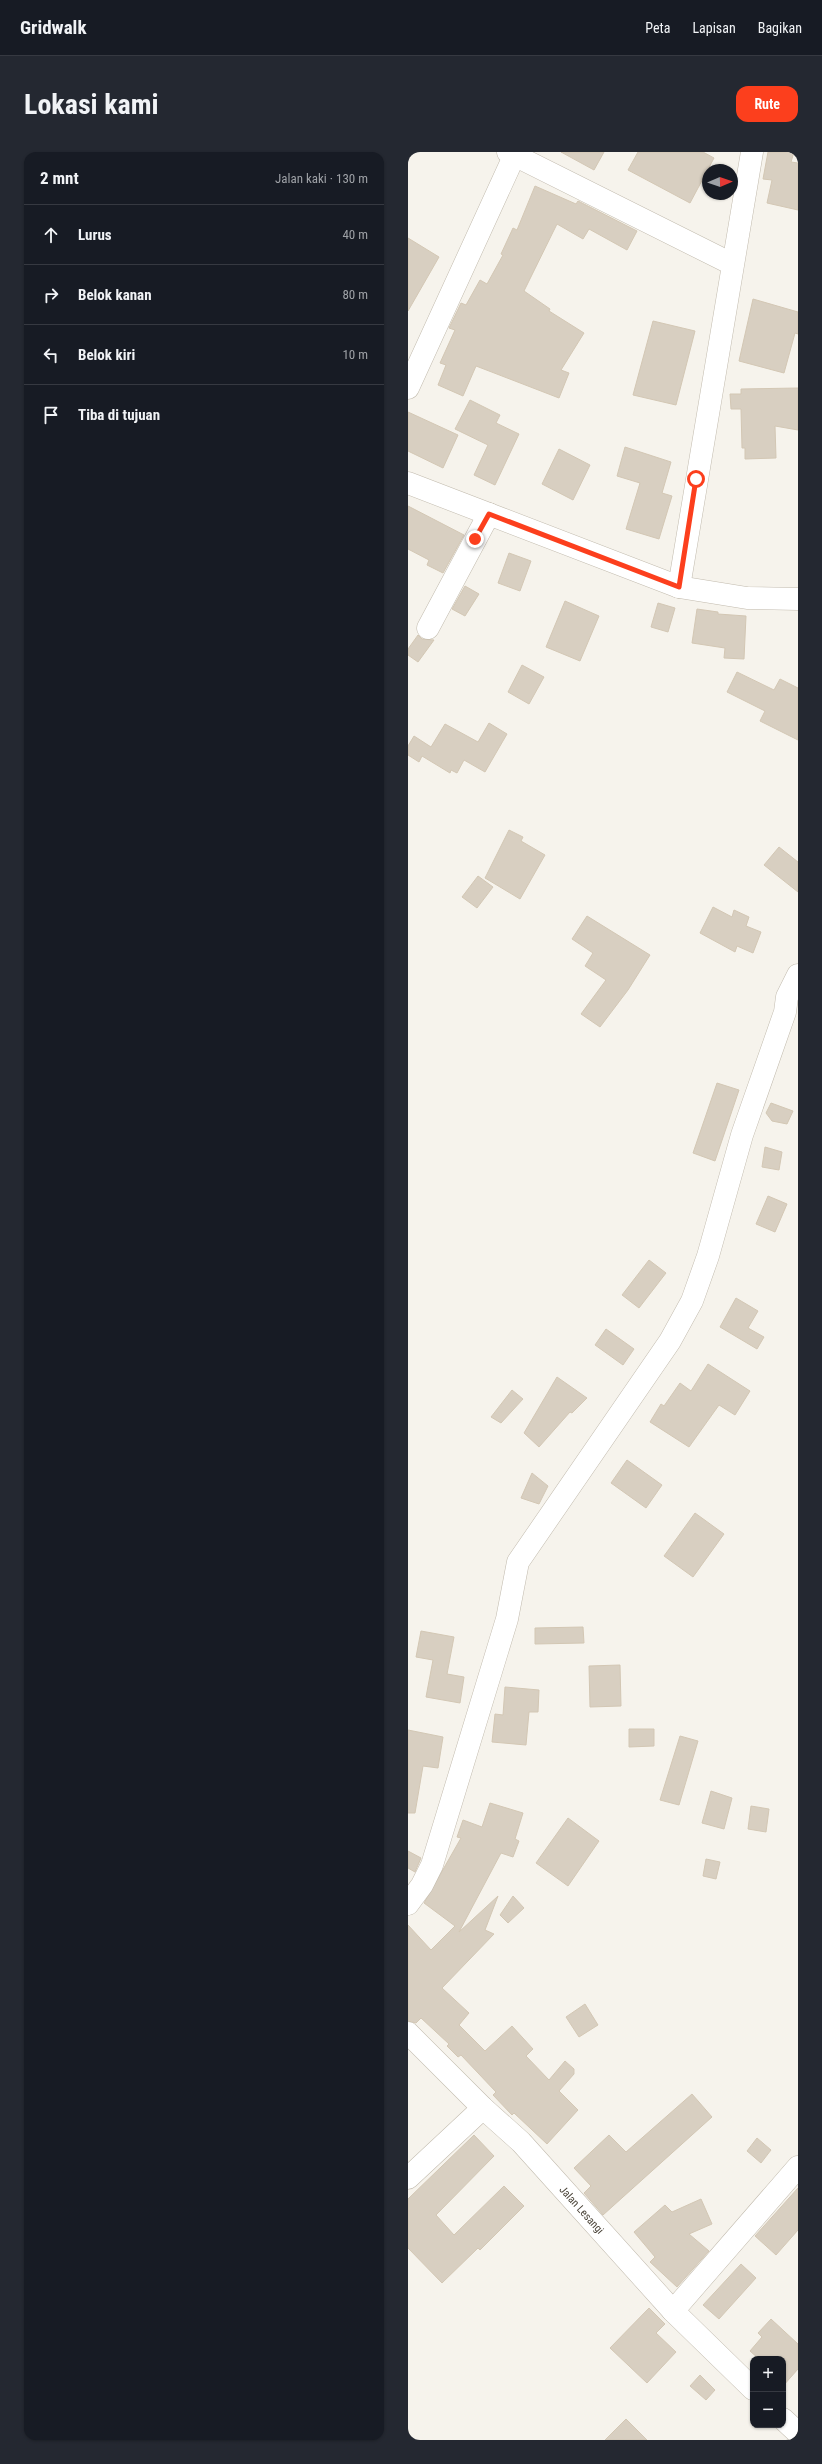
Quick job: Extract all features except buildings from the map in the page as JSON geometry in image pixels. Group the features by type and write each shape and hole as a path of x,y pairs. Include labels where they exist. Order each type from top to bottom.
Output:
{"street":[{"path":"679,587 752,152"},
{"path":"408,388 513,153 732,264"},
{"path":"408,483 679,587 747,598 798,599"},
{"path":"428,628 489,514"},
{"path":"408,1904 422,1885 439,1843 507,1619 518,1562 670,1341 692,1300 708,1256 742,1135 792,1014 787,997 798,975"},
{"name":"Jalan Lesangi","path":"408,2033 483,2108 521,2142 673,2311 750,2386"},
{"path":"408,2178 483,2108"},
{"path":"673,2311 798,2168"},
{"path":"786,2421 798,2433"}],"route":[{"path":"475,539 489,514 679,587 696,479"}]}
